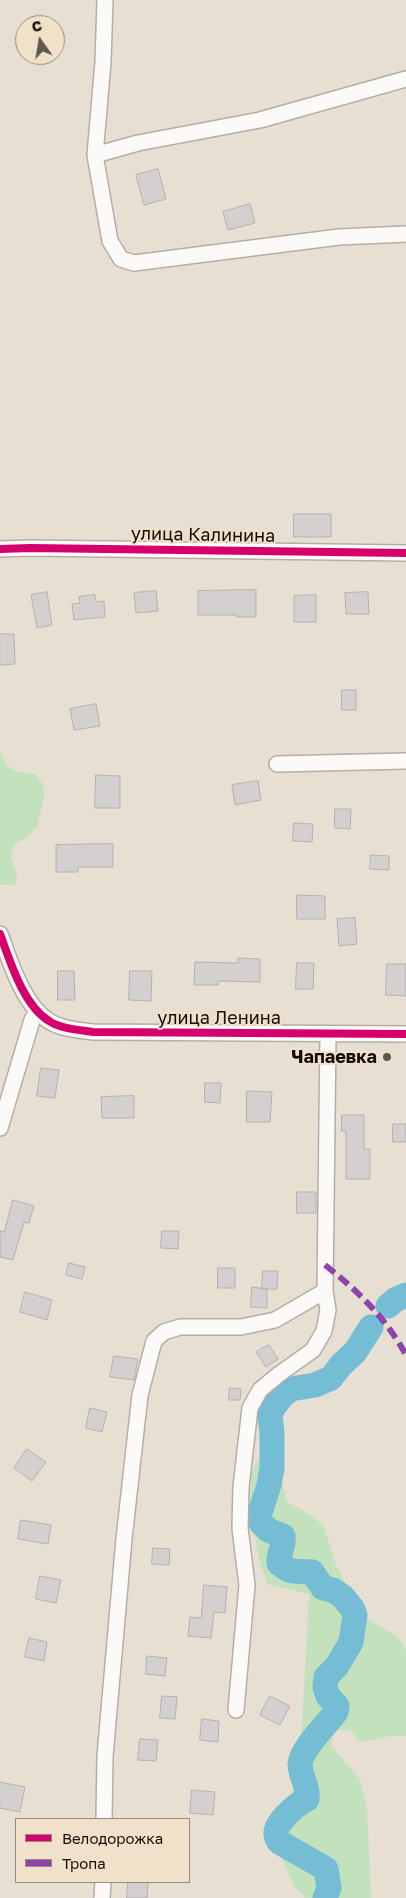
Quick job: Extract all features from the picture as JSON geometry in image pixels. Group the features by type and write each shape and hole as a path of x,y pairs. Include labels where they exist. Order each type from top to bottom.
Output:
{"street":[{"path":"106,0 95,155 110,241 121,259 134,263 339,237 406,234"},
{"path":"95,155 138,144 260,120 406,79"},
{"name":"улица Калинина","path":"0,549 406,553"},
{"path":"277,764 406,761"},
{"path":"0,934 15,972 37,1011 32,1020 0,1128"},
{"name":"улица Ленина","path":"37,1011 49,1021 67,1028 93,1032 406,1034"},
{"path":"236,1710 247,1585 240,1528 241,1488 250,1408 260,1390 313,1350 324,1331 328,1310 325,1291 328,1034"},
{"path":"104,1818 104,1756 140,1395 154,1341 164,1332 180,1327 241,1326 275,1320 325,1291"},
{"path":"102,1898 103,1883"}],"green space":[{"path":"0,748 8,766 17,771 36,774 43,785 44,798 37,826 28,836 15,844 11,857 17,875 15,885 0,884"},
{"path":"258,1460 272,1462 280,1473 287,1502 314,1517 324,1527 337,1568 352,1594 356,1608 368,1619 393,1634 406,1650 406,1736 391,1736 360,1742 350,1730 335,1730 331,1746 360,1779 367,1808 371,1898 305,1898 294,1886 271,1837 274,1823 291,1798 301,1744 309,1594 267,1584 258,1555 250,1503 251,1473"}],"building":[{"path":"158,169 166,199 144,205 136,175"},
{"path":"250,204 255,223 228,230 223,212"},
{"path":"294,514 331,514 331,537 294,537"},
{"path":"256,590 256,617 198,615 198,591"},
{"path":"156,591 158,611 136,613 134,593"},
{"path":"47,592 52,625 37,628 31,595"},
{"path":"368,592 369,614 346,614 345,593"},
{"path":"95,595 96,602 104,601 105,617 74,620 72,604 80,603 79,597"},
{"path":"316,595 316,622 294,622 294,596"},
{"path":"0,634 14,634 15,664 0,665"},
{"path":"342,690 356,690 356,710 342,710"},
{"path":"96,704 100,726 74,730 70,709"},
{"path":"96,775 120,776 120,808 95,808"},
{"path":"258,781 261,800 235,805 232,785"},
{"path":"335,809 351,809 350,829 335,828"},
{"path":"294,823 313,824 312,842 293,841"},
{"path":"113,844 113,867 78,867 78,872 56,872 56,845"},
{"path":"371,855 389,856 389,870 370,869"},
{"path":"297,895 325,896 325,919 297,919"},
{"path":"355,918 357,944 339,946 337,919"},
{"path":"238,958 260,959 260,982 218,981 218,985 194,985 195,962 238,963"},
{"path":"297,963 314,963 313,989 296,989"},
{"path":"387,964 406,964 406,996 386,995"},
{"path":"58,971 74,971 75,1000 58,1000"},
{"path":"130,971 152,971 151,1001 129,1000"},
{"path":"41,1068 59,1070 55,1098 37,1096"},
{"path":"205,1083 221,1083 220,1103 205,1102"},
{"path":"247,1091 272,1092 270,1122 247,1122"},
{"path":"134,1096 134,1118 102,1118 101,1097"},
{"path":"342,1115 364,1115 364,1149 370,1149 370,1179 346,1179 346,1131 342,1131"},
{"path":"393,1124 406,1124 406,1142 393,1142"},
{"path":"297,1192 316,1192 316,1213 297,1213"},
{"path":"13,1200 34,1206 29,1223 24,1222 13,1260 0,1257 0,1231 4,1232"},
{"path":"162,1231 179,1231 178,1249 161,1248"},
{"path":"69,1263 85,1267 82,1279 66,1275"},
{"path":"218,1268 235,1268 235,1288 218,1288"},
{"path":"263,1271 278,1271 277,1289 262,1289"},
{"path":"252,1287 267,1289 267,1308 251,1307"},
{"path":"25,1292 52,1300 47,1320 20,1312"},
{"path":"269,1345 278,1359 266,1367 256,1352"},
{"path":"114,1356 138,1359 134,1380 110,1377"},
{"path":"230,1388 241,1389 240,1400 229,1400"},
{"path":"90,1408 107,1412 102,1432 86,1428"},
{"path":"27,1449 46,1462 32,1481 14,1468"},
{"path":"21,1520 51,1525 48,1544 18,1539"},
{"path":"153,1548 170,1549 169,1565 152,1564"},
{"path":"40,1576 61,1580 56,1603 36,1599"},
{"path":"204,1585 227,1587 225,1613 214,1612 211,1638 188,1636 190,1617 201,1618"},
{"path":"29,1638 47,1642 44,1661 25,1657"},
{"path":"147,1656 167,1658 165,1676 146,1674"},
{"path":"162,1696 177,1697 175,1719 160,1718"},
{"path":"270,1696 290,1706 280,1725 260,1715"},
{"path":"202,1719 219,1721 218,1742 200,1740"},
{"path":"140,1739 158,1740 156,1761 138,1760"},
{"path":"0,1782 25,1787 20,1812 0,1808"},
{"path":"192,1790 215,1792 213,1815 190,1813"},
{"path":"128,1883 148,1883 147,1898 127,1898"}],"waterway":[{"path":"388,1306 406,1295"},
{"path":"325,1898 329,1888 326,1869 279,1842 276,1830 287,1814 307,1799 307,1790 300,1769 301,1758 309,1744 336,1712 337,1706 328,1696 325,1687 326,1677 337,1666 351,1642 355,1615 343,1597 333,1590 323,1588 312,1572 291,1571 279,1563 283,1536 268,1530 261,1523 259,1516 269,1485 272,1468 270,1415 273,1408 283,1395 291,1389 315,1385 331,1378 355,1352 371,1327"}],"marked path":[{"path":"325,1265 349,1285 380,1317 406,1355"}],"cycle path":[{"path":"0,549 406,553"},
{"path":"0,934 18,982 32,1004 40,1014 54,1024 76,1030 93,1032 406,1034"}],"place":[{"name":"Чапаевка","path":"387,1057"}]}
